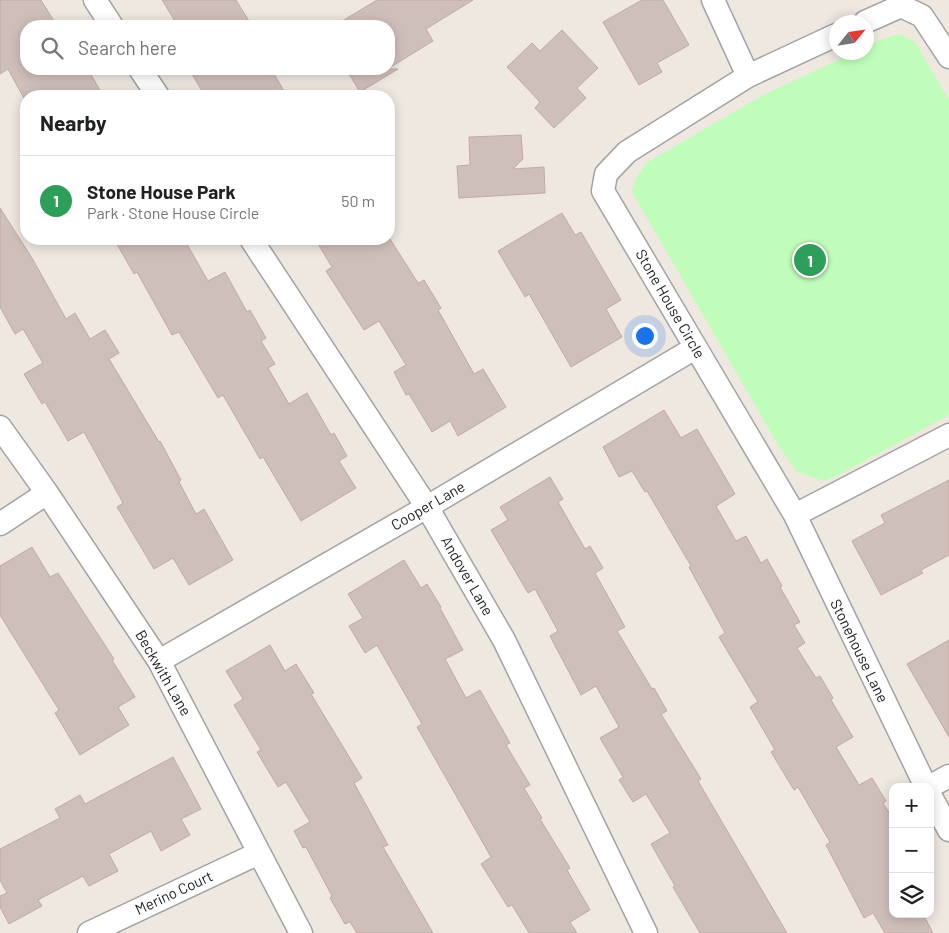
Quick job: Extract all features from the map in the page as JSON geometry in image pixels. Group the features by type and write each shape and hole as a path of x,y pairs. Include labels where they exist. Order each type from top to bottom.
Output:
{"street":[{"path":"95,0 108,20"},
{"path":"713,0 748,76"},
{"path":"874,18 901,6 922,16 949,57"},
{"name":"Stone House Circle","path":"795,515 603,191 606,174 627,152 748,76 829,38"},
{"path":"144,75 154,90"},
{"name":"Andover Lane","path":"255,245 427,507 504,640 646,933"},
{"name":"Cooper Lane","path":"159,661 427,507 695,348"},
{"name":"Beckwith Lane","path":"0,427 47,493 159,661 301,933"},
{"path":"795,515 949,435"},
{"path":"0,524 47,493"},
{"name":"Stonehouse Lane","path":"795,515 926,783"},
{"path":"934,784 949,776"},
{"path":"934,802 949,830"},
{"name":"Merino Court","path":"89,933 259,853"}],"green space":[{"path":"901,34 915,42 949,100 949,415 837,476 824,481 797,472 778,445 632,192 636,178 646,163 763,95 838,60 874,60 874,43"}],"building":[{"path":"0,0 41,0 53,20 20,20 20,75 91,75 100,90 20,91 8,69 0,74"},
{"path":"162,0 236,0 248,20 174,20"},
{"path":"377,0 473,0 426,29 433,41 395,64 395,20 344,20"},
{"path":"642,0 663,0 689,45 657,63 662,72 639,85 603,22"},
{"path":"562,30 598,68 577,88 586,98 554,128 535,108 540,102 507,67 532,43 540,51"},
{"path":"193,75 275,75 283,90 201,90"},
{"path":"350,75 388,75 363,90 359,90"},
{"path":"521,135 523,159 513,169 544,167 545,193 459,198 457,166 470,165 469,137"},
{"path":"0,208 20,239 20,245 24,245 32,258 66,319 75,313 90,339 105,330 119,353 109,359 160,441 181,480 179,482 196,514 204,509 233,560 189,585 173,558 154,569 117,507 123,503 84,432 68,441 45,402 42,404 24,374 43,363 23,329 15,334 0,307"},
{"path":"562,213 575,235 581,232 621,300 606,309 622,337 571,367 529,294 525,297 498,251"},
{"path":"117,245 187,245 208,281 225,272 247,312 250,310 266,338 261,341 275,364 268,368 289,404 307,393 331,435 334,433 347,456 339,461 356,488 301,521 263,457 260,459 223,395 218,398 179,332 172,335 137,272 134,274"},
{"path":"319,245 394,245 418,283 424,280 441,308 438,310 474,374 483,369 506,407 458,436 450,421 432,432 409,394 406,395 394,372 406,365 379,321 364,330 326,271 332,267"},
{"path":"664,410 681,438 697,429 735,494 716,506 736,541 746,536 761,563 767,559 800,622 794,625 805,643 797,648 816,678 820,676 833,698 831,700 853,737 836,747 859,785 872,778 886,801 883,803 889,813 889,918 925,918 933,933 885,933 873,913 864,918 826,845 830,842 798,787 794,790 771,752 775,750 750,707 758,702 719,637 725,633 689,567 691,566 647,491 645,492 632,471 619,477 603,447"},
{"path":"550,477 563,499 558,502 585,549 590,546 603,568 595,573 625,627 617,631 667,711 661,714 701,779 698,781 787,933 700,933 673,887 675,886 651,844 670,833 646,794 633,802 619,780 623,777 600,738 619,727 596,686 581,695 550,636 558,631 535,589 528,593 491,530 508,520 500,507"},
{"path":"949,480 949,555 921,570 923,573 881,595 852,541 885,523 881,515"},
{"path":"32,547 50,577 58,573 114,659 112,660 135,697 118,707 129,725 80,755 55,713 59,710 0,615 0,566"},
{"path":"404,560 421,588 427,584 441,607 463,650 445,659 466,698 480,690 510,743 506,745 530,785 524,788 542,818 540,819 570,868 567,870 590,910 570,922 577,933 529,933 512,905 508,907 481,864 491,857 417,727 422,724 377,645 365,653 349,626 363,618 348,594"},
{"path":"949,640 949,737 907,664"},
{"path":"270,645 285,671 296,664 314,693 311,694 362,778 354,783 388,845 383,847 433,933 357,933 350,922 345,924 330,898 332,896 306,847 303,848 294,831 310,822 286,782 278,787 257,752 261,750 234,705 243,699 226,671"},
{"path":"173,757 201,809 181,819 190,835 161,851 151,831 109,854 118,871 89,886 83,876 38,900 42,906 9,924 0,907 0,896 7,893 0,880 0,849 60,818 55,809 80,795 85,804"}],"place":[{"name":"Stone House Park","path":"810,260"}]}
